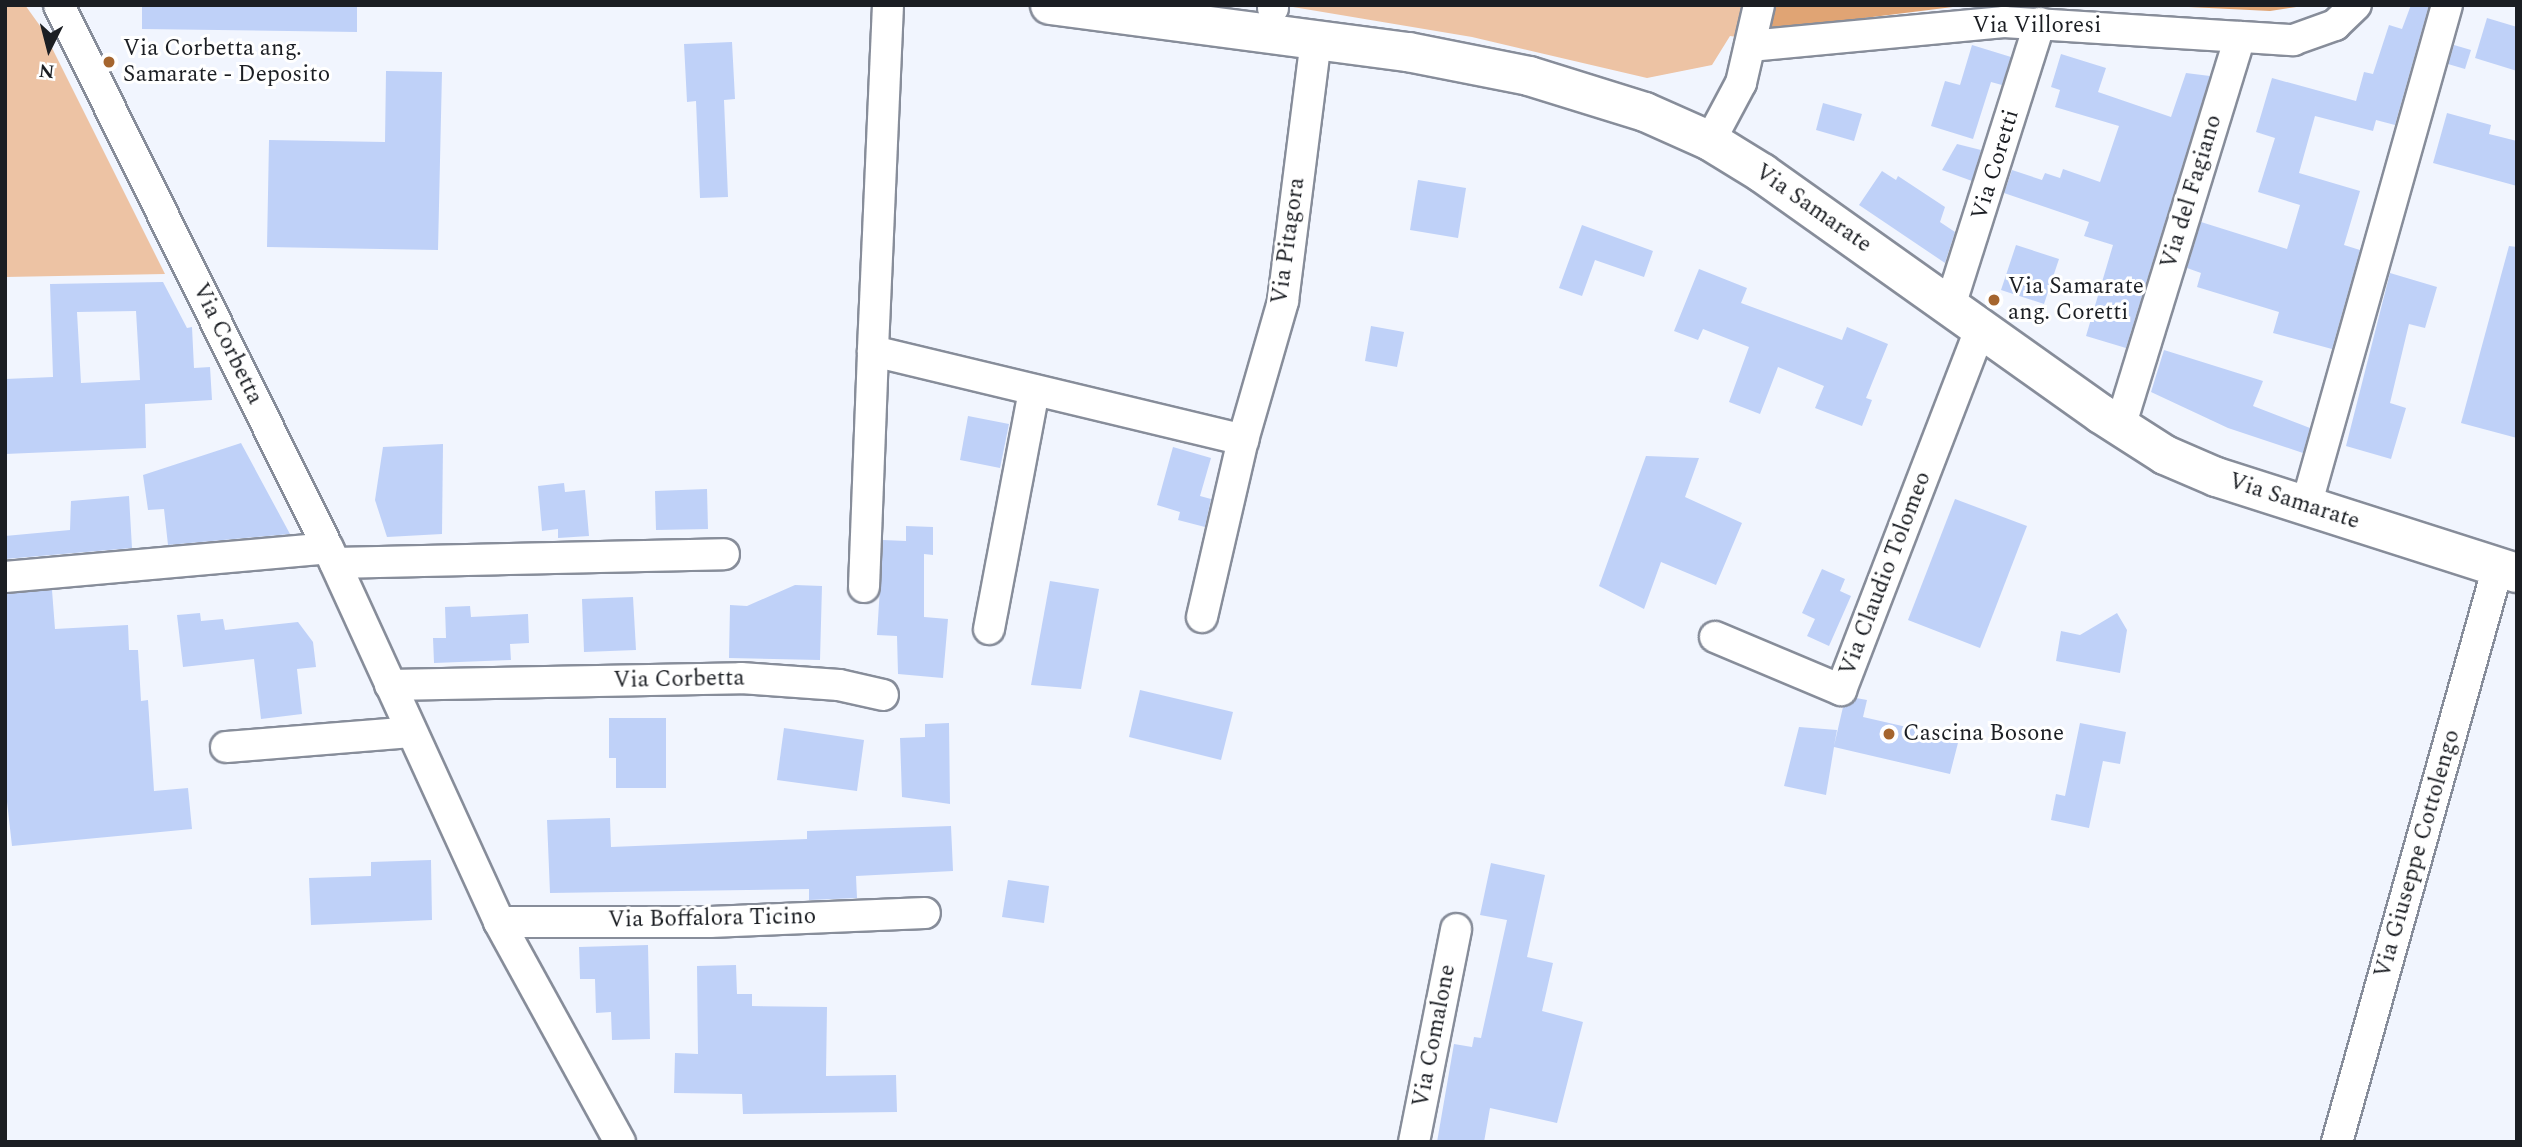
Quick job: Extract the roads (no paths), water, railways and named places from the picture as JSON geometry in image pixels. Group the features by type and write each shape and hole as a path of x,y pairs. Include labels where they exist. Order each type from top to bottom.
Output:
{"street":[{"name":"Via Corbetta","path":"59,5 331,556 499,922 620,1142"},
{"path":"864,587 888,5"},
{"name":"Via Samarate","path":"1050,5 1317,38 1435,56 1573,88 1645,112 1710,141 1950,306 2120,428 2185,465 2508,570"},
{"path":"1710,141 1737,92 1759,5"},
{"name":"Via Villoresi","path":"1749,46 2004,22 2241,37 2308,37 2335,25 2356,5"},
{"path":"2306,506 2447,5"},
{"name":"Via Coretti","path":"1950,306 2040,23"},
{"name":"Via del Fagiano","path":"2120,428 2241,37"},
{"name":"Via Pitagora","path":"1202,617 1243,440 1283,301 1317,38"},
{"name":"Via Claudio Tolomeo","path":"1715,637 1841,690 1980,329"},
{"path":"873,351 1243,440"},
{"path":"989,629 1034,390"},
{"path":"5,577 331,556 724,554"},
{"name":"Via Giuseppe Cottolengo","path":"2337,1142 2508,570"},
{"name":"Via Corbetta","path":"390,685 741,678 839,685 883,695"},
{"path":"226,747 411,732"},
{"name":"Via Boffalora Ticino","path":"499,922 710,922 925,913"},
{"name":"Via Comalone","path":"1414,1142 1457,929"}],"place":[{"name":"Via Corbetta ang. Samarate - Deposito","path":"109,62"},
{"name":"Via Samarate ang. Coretti","path":"1994,300"},
{"name":"Cascina Bosone","path":"1889,734"}]}
